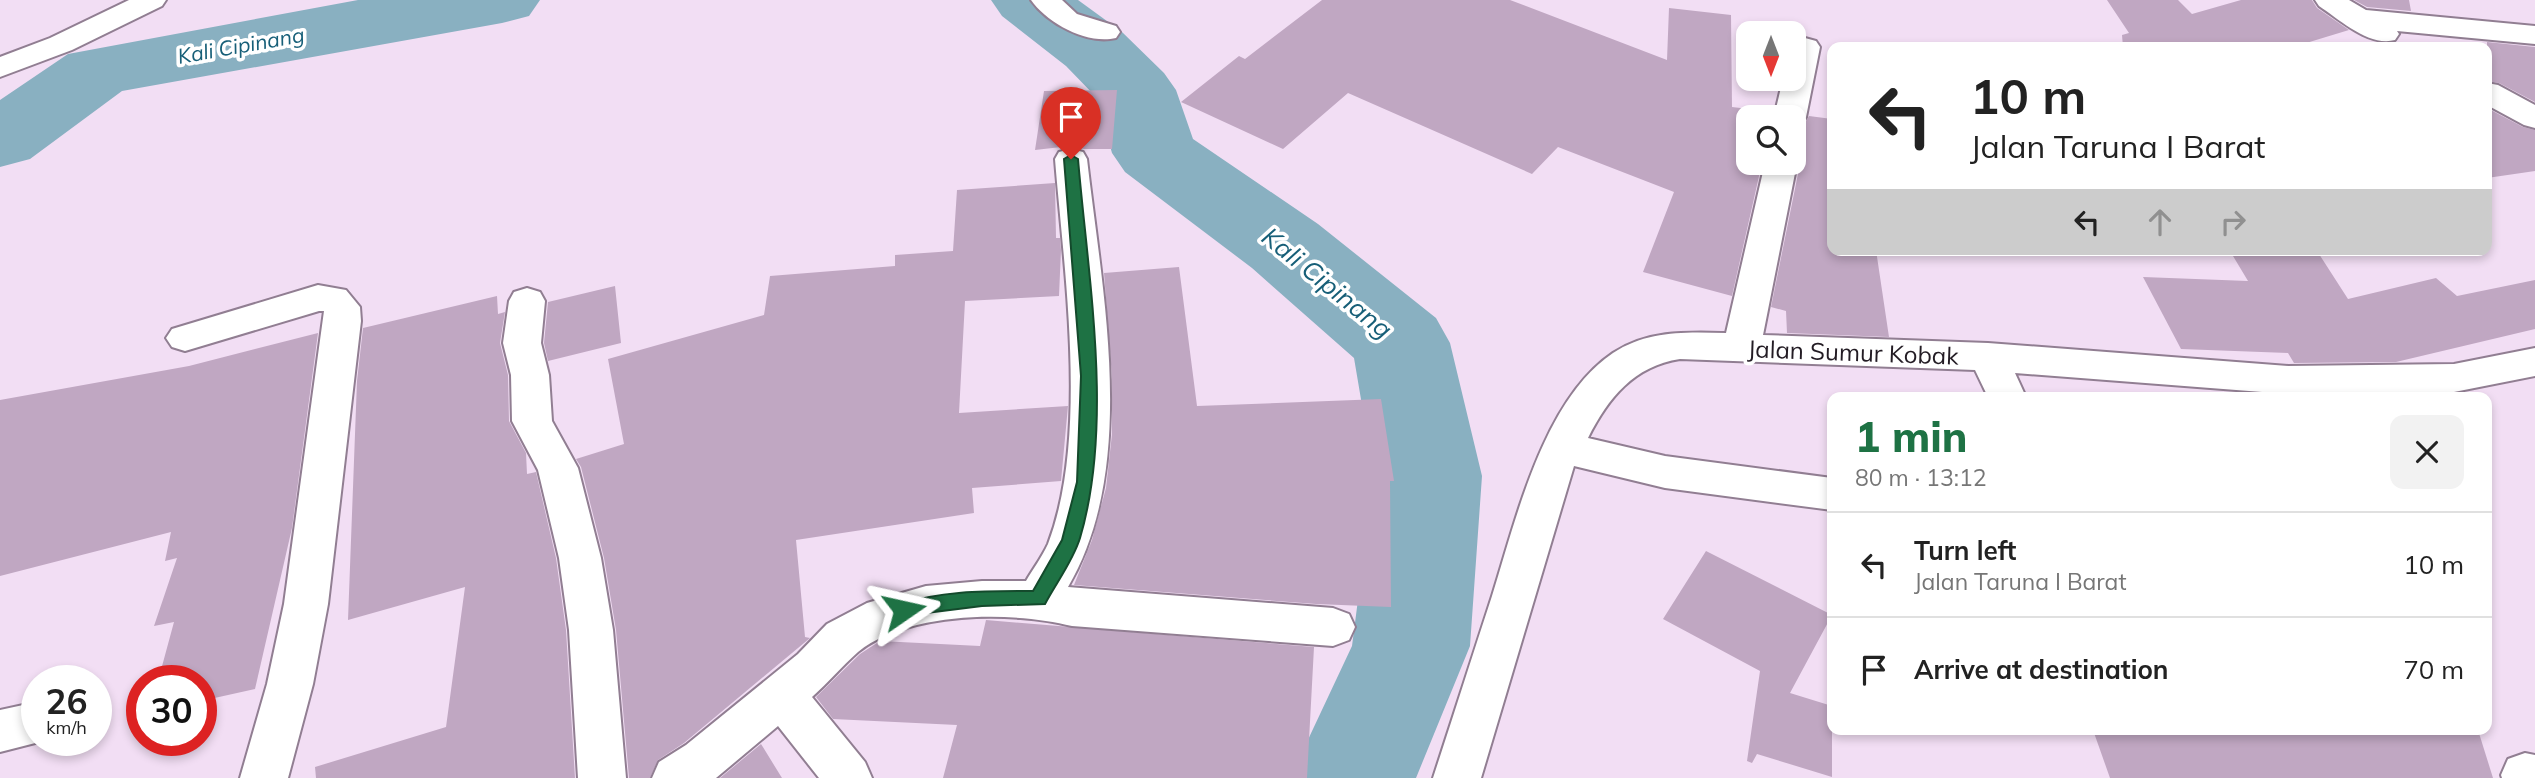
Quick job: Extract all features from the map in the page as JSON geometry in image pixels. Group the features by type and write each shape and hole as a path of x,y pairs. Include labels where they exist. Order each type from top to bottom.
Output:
{"street":[{"path":"0,68 61,44 152,0"},
{"path":"1045,0 1067,20 1105,32"},
{"path":"2329,0 2365,19 2395,42"},
{"path":"2365,19 2535,35"},
{"path":"2492,95 2535,118"},
{"path":"1038,599 1071,541 1085,482 1088,376 1071,159"},
{"path":"1741,349 1778,175"},
{"path":"185,338 318,298 333,299 342,307 343,321 306,604 290,684 264,778"},
{"path":"527,301 522,343 530,375 532,421 558,468 580,558 591,630 602,778"},
{"name":"Jalan Sumur Kobak","path":"1457,778 1554,465 1588,399 1625,364 1650,350 1680,345 1988,357 2288,380 2454,378 2535,362"},
{"path":"1988,357 2005,392"},
{"path":"1565,448 1665,472 1827,493"},
{"path":"676,778 782,695 814,668 843,638 883,616 926,605 971,600 1038,599 1072,607 1333,627"},
{"path":"782,695 848,778"},
{"path":"0,731 21,726"}],"building":[{"path":"1322,0 1510,0 1667,60 1669,8 1731,15 1732,107 1736,107 1736,175 1759,175 1732,296 1643,272 1674,192 1558,147 1532,174 1348,93 1283,149 1181,102 1239,56 1245,59"},
{"path":"2107,0 2178,0 2192,14 2241,0 2312,0 2317,8 2349,30 2309,42 2123,42 2122,35 2129,33"},
{"path":"2354,0 2409,0 2411,11 2367,7"},
{"path":"2492,43 2535,47 2535,102 2492,82"},
{"path":"1117,90 1112,149 1070,146 1035,150 1044,91"},
{"path":"2492,111 2523,127 2535,130 2535,171 2492,177"},
{"path":"1809,116 1827,118 1827,256 1877,256 1889,337 1787,333 1786,311 1771,307 1798,175 1806,175 1806,121"},
{"path":"1055,183 1056,238 1060,238 1061,250 1059,296 965,301 959,413 1068,406 1061,481 972,488 974,513 796,540 805,637 810,638 684,743 658,760 650,778 629,778 616,630 604,558 581,467 576,459 624,444 608,359 764,315 770,276 895,266 895,255 953,251 957,190"},
{"path":"2233,256 2320,256 2348,299 2436,278 2457,296 2535,280 2535,329 2396,362 2294,363 2288,353 2181,349 2143,277 2248,281"},
{"path":"1179,267 1197,406 1381,399 1394,481 1390,481 1391,607 1316,604 1074,585 1092,540 1106,488 1112,434 1112,377 1104,273"},
{"path":"615,286 621,343 548,361 544,343 548,302"},
{"path":"497,296 498,314 505,312 500,343 508,375 509,421 526,453 527,474 536,472 556,558 566,630 575,778 316,778 315,767 446,727 465,587 348,620 357,381 363,328"},
{"path":"318,333 292,528 255,689 217,697 217,665 162,665 174,622 154,626 177,558 165,561 171,532 0,576 0,400 189,366"},
{"path":"1706,551 1827,612 1827,624 1790,693 1827,704 1827,735 1832,735 1832,777 1757,754 1752,763 1747,761 1760,671 1663,619"},
{"path":"986,620 1314,647 1307,778 943,778 957,725 833,719 816,697 860,654 880,641 980,646"},
{"path":"2095,735 2480,735 2493,778 2110,778"},
{"path":"761,744 782,778 720,778"}],"waterway":[{"name":"Kali Cipinang","path":"0,140 97,71 502,0"},
{"name":"Kali Cipinang","path":"1029,0 1094,49 1135,90 1155,153 1285,246 1401,343 1428,476 1411,646 1353,778"}],"route":[{"path":"904,610 982,599 1038,599 1071,541 1085,482 1088,376 1071,159"}]}
